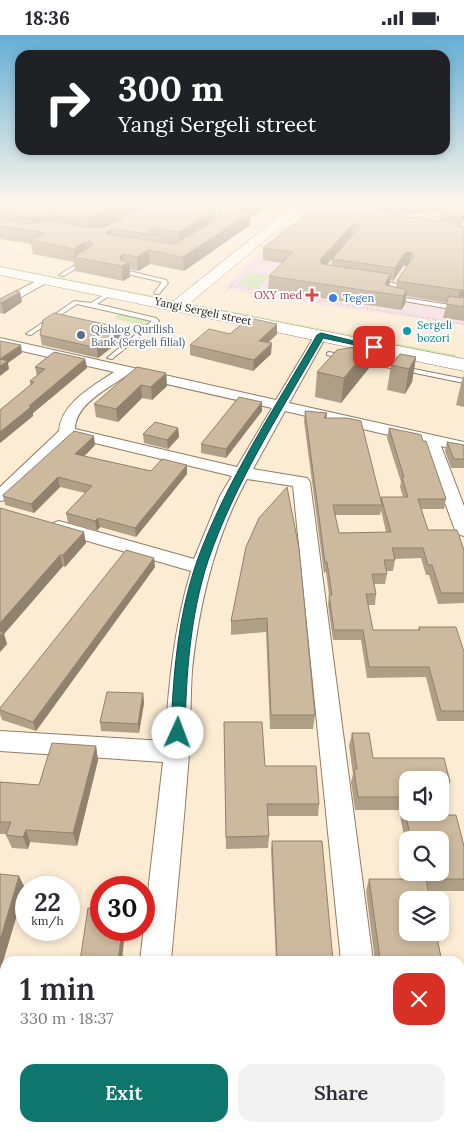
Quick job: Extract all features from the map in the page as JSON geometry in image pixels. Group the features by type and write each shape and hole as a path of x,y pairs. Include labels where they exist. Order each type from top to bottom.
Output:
{"main road":[{"path":"190,304 244,256"},
{"path":"190,304 250,256"},
{"name":"Yangi Sergeli street","path":"0,262 157,293 325,345 464,365"},
{"name":"Yangi Sergeli street","path":"0,271 110,293 190,304 464,353"}],"street":[{"path":"0,305 44,280"},
{"path":"156,956 177,752 183,647 191,604 201,567 229,496 244,473 281,405 325,345"},
{"path":"3,346 125,370 464,447"},
{"path":"2,507 67,432 66,425 69,416 77,406 125,370"},
{"path":"67,432 244,473 301,482 356,956"},
{"path":"430,439 464,530"},
{"path":"44,523 201,567"},
{"path":"0,741 177,752"}],"lane":[{"path":"62,275 90,258"},
{"path":"125,272 164,281 165,283 157,293"},
{"path":"369,281 398,282 388,297 457,308 464,306"},
{"path":"92,305 110,293"},
{"path":"29,334 76,302 156,321 110,358"},
{"path":"325,345 464,381"}],"path":[{"path":"219,291 224,293 255,266 270,256"},
{"path":"231,286 464,324"}],"shaded area":[{"path":"255,256 464,256 464,325 254,295 223,288"}],"green space":[{"path":"0,266 166,298 163,300 0,268"},
{"path":"251,273 270,276 257,289 237,285"},
{"path":"220,309 456,355 455,358 217,311"},
{"path":"119,314 148,320 150,323 104,356 144,326 116,319 115,317"}],"building":[{"path":"121,256 120,260 129,262 122,266 73,257"},
{"path":"289,256 323,256 320,260 322,264 391,274 385,283 386,285 407,290 403,296 269,276"},
{"path":"334,256 403,256 395,268 332,259"},
{"path":"414,256 464,256 464,290 397,281"},
{"path":"15,291 20,292 0,303 0,299"},
{"path":"449,296 464,297 464,307 446,304"},
{"path":"54,313 122,328 97,348 40,335 43,320"},
{"path":"249,318 277,324 259,341 272,343 254,360 190,345 209,329 230,334"},
{"path":"0,341 21,345 0,359"},
{"path":"372,344 344,378 317,372 337,350"},
{"path":"54,352 85,359 0,432 0,410 34,382 30,381 45,369 35,367"},
{"path":"400,354 416,357 409,369 391,365"},
{"path":"0,359 8,361 0,366"},
{"path":"137,367 166,373 151,387 141,385 116,409 94,404"},
{"path":"239,397 262,402 226,449 201,444"},
{"path":"305,411 327,413 324,418 347,418 361,421 382,505 333,505 339,533 391,532 381,497 408,497 389,428 421,435 423,441 426,441 446,499 418,499 428,530 457,530 464,550 464,593 441,593 432,565 428,565 423,548 392,548 395,560 384,560 387,574 372,574 376,594 366,594 373,630 420,630 419,627 456,627 464,652 464,711 441,711 429,667 369,667 363,630 334,630 329,595 332,595 327,562 325,562"},
{"path":"155,422 178,428 167,440 143,434"},
{"path":"74,431 94,436 75,454 151,471 162,459 187,465 135,528 98,518 95,521 66,513 92,486 58,477 31,504 3,496"},
{"path":"447,442 464,445 464,459 454,459"},
{"path":"287,487 299,548 315,715 271,715 267,618 231,621 246,547 259,518"},
{"path":"0,508 84,532 63,555 60,555 0,623"},
{"path":"126,550 154,558 33,722 0,710 0,708"},
{"path":"107,692 143,693 138,724 100,722"},
{"path":"224,722 262,722 265,766 316,766 319,804 267,804 269,836 226,837"},
{"path":"352,733 369,733 373,758 444,758 447,771 399,771 399,797 358,797 354,769 357,769"},
{"path":"52,743 96,746 73,833 26,830 23,837 6,835 11,822 0,822 0,782 39,785"},
{"path":"449,815 456,815 464,846 464,879 449,879 449,831 409,831 407,821 449,821"},
{"path":"272,841 322,841 333,956 277,956"},
{"path":"0,874 19,876 15,876 15,889 0,940"},
{"path":"369,879 426,881 428,891 399,891 399,941 438,941 441,956 380,956"},
{"path":"88,908 90,908 90,941 121,941 119,956 81,956"}],"place":[{"name":"OXY med","path":"312,295"},
{"name":"Tegen","path":"333,298"},
{"name":"Sergeli bozori","path":"407,331"},
{"name":"Qishlog Qurilish Bank (Sergeli filial)","path":"81,335"}],"route":[{"path":"178,733 183,647 191,604 203,561 229,496 244,473 321,335 374,347"}]}
